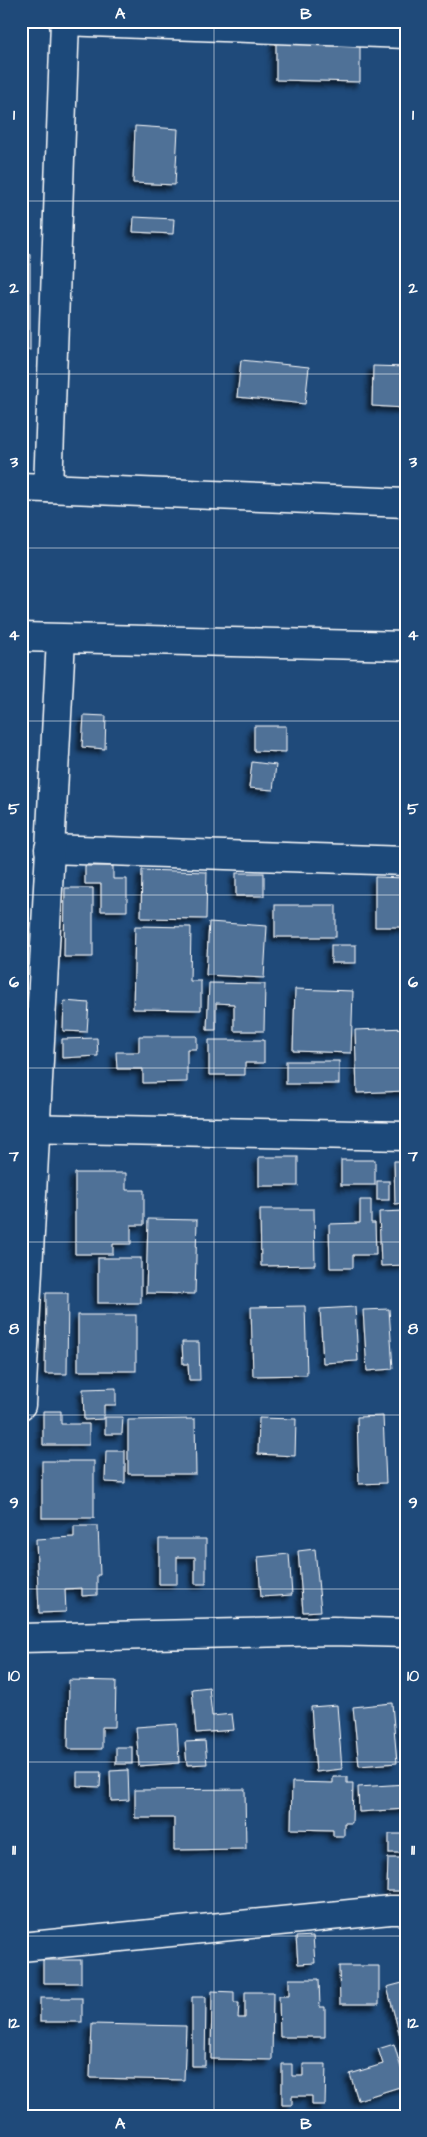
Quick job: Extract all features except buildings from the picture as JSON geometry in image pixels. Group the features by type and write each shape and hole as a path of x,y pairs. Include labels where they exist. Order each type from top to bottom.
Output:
{"street":[{"path":"48,488 65,21 406,34"},
{"path":"21,487 406,503"},
{"path":"21,637 406,646"},
{"path":"21,1405 28,1128 49,849 61,639"},
{"path":"49,849 406,861"},
{"path":"28,1128 406,1136"},
{"path":"21,1638 333,1631 406,1633"},
{"path":"21,1947 390,1910 406,1910"}]}
